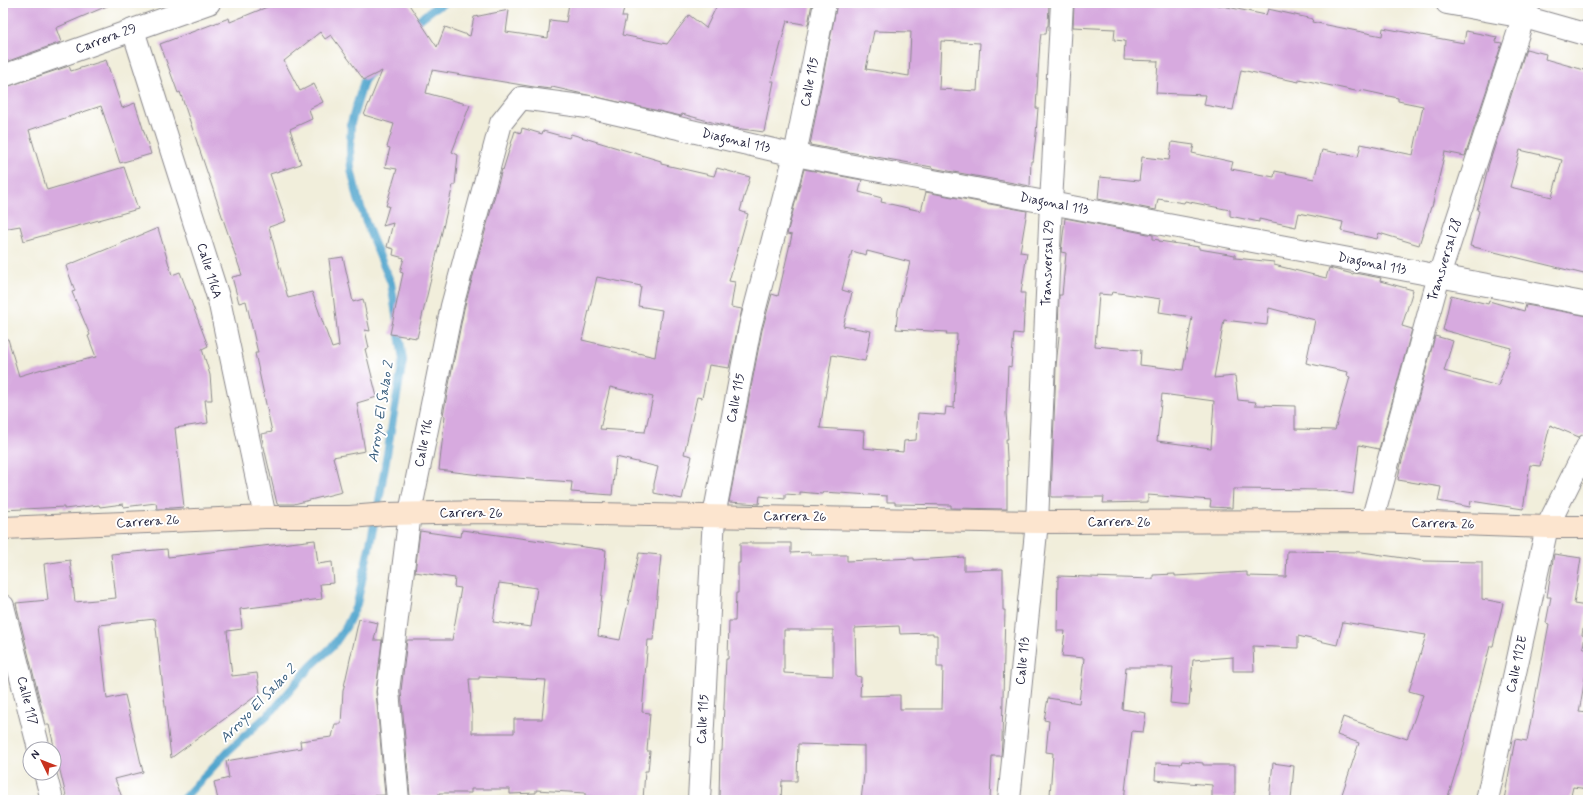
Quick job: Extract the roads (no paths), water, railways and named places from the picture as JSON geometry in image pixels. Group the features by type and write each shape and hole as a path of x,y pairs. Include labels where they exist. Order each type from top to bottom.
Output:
{"street":[{"name":"Carrera 29","path":"3,76 209,3"},
{"name":"Calle 115","path":"699,800 714,516 750,327 795,155 825,3"},
{"name":"Transversal 29","path":"1038,522 1051,203 1062,3"},
{"path":"1447,3 1526,10 1588,35"},
{"name":"Transversal 28","path":"1372,521 1439,276 1526,10"},
{"name":"Calle 116A","path":"133,30 219,300 265,517"},
{"name":"Diagonal 113","path":"521,98 588,107 795,155 1588,304"},
{"name":"Calle 116","path":"398,800 388,691 410,513 450,314 460,276 501,123 521,98"},
{"name":"Calle 112E","path":"1488,800 1547,528 1588,445"},
{"name":"Carrera 26","path":"3,528 265,517 350,517 410,513 485,512 1038,522 1372,521 1547,528 1588,527"},
{"name":"Calle 113","path":"1009,800 1038,522"},
{"name":"Calle 117","path":"3,606 37,741"},
{"path":"47,781 52,800"}],"waterway":[{"name":"Arroyo El Salao 2","path":"411,26 433,9 445,3"},
{"name":"Arroyo El Salao 2","path":"182,800 228,751 274,709 310,667 333,646 346,627 357,604 379,501 403,360 391,283 370,233 358,199 351,169 351,123 364,81 372,71"}]}
